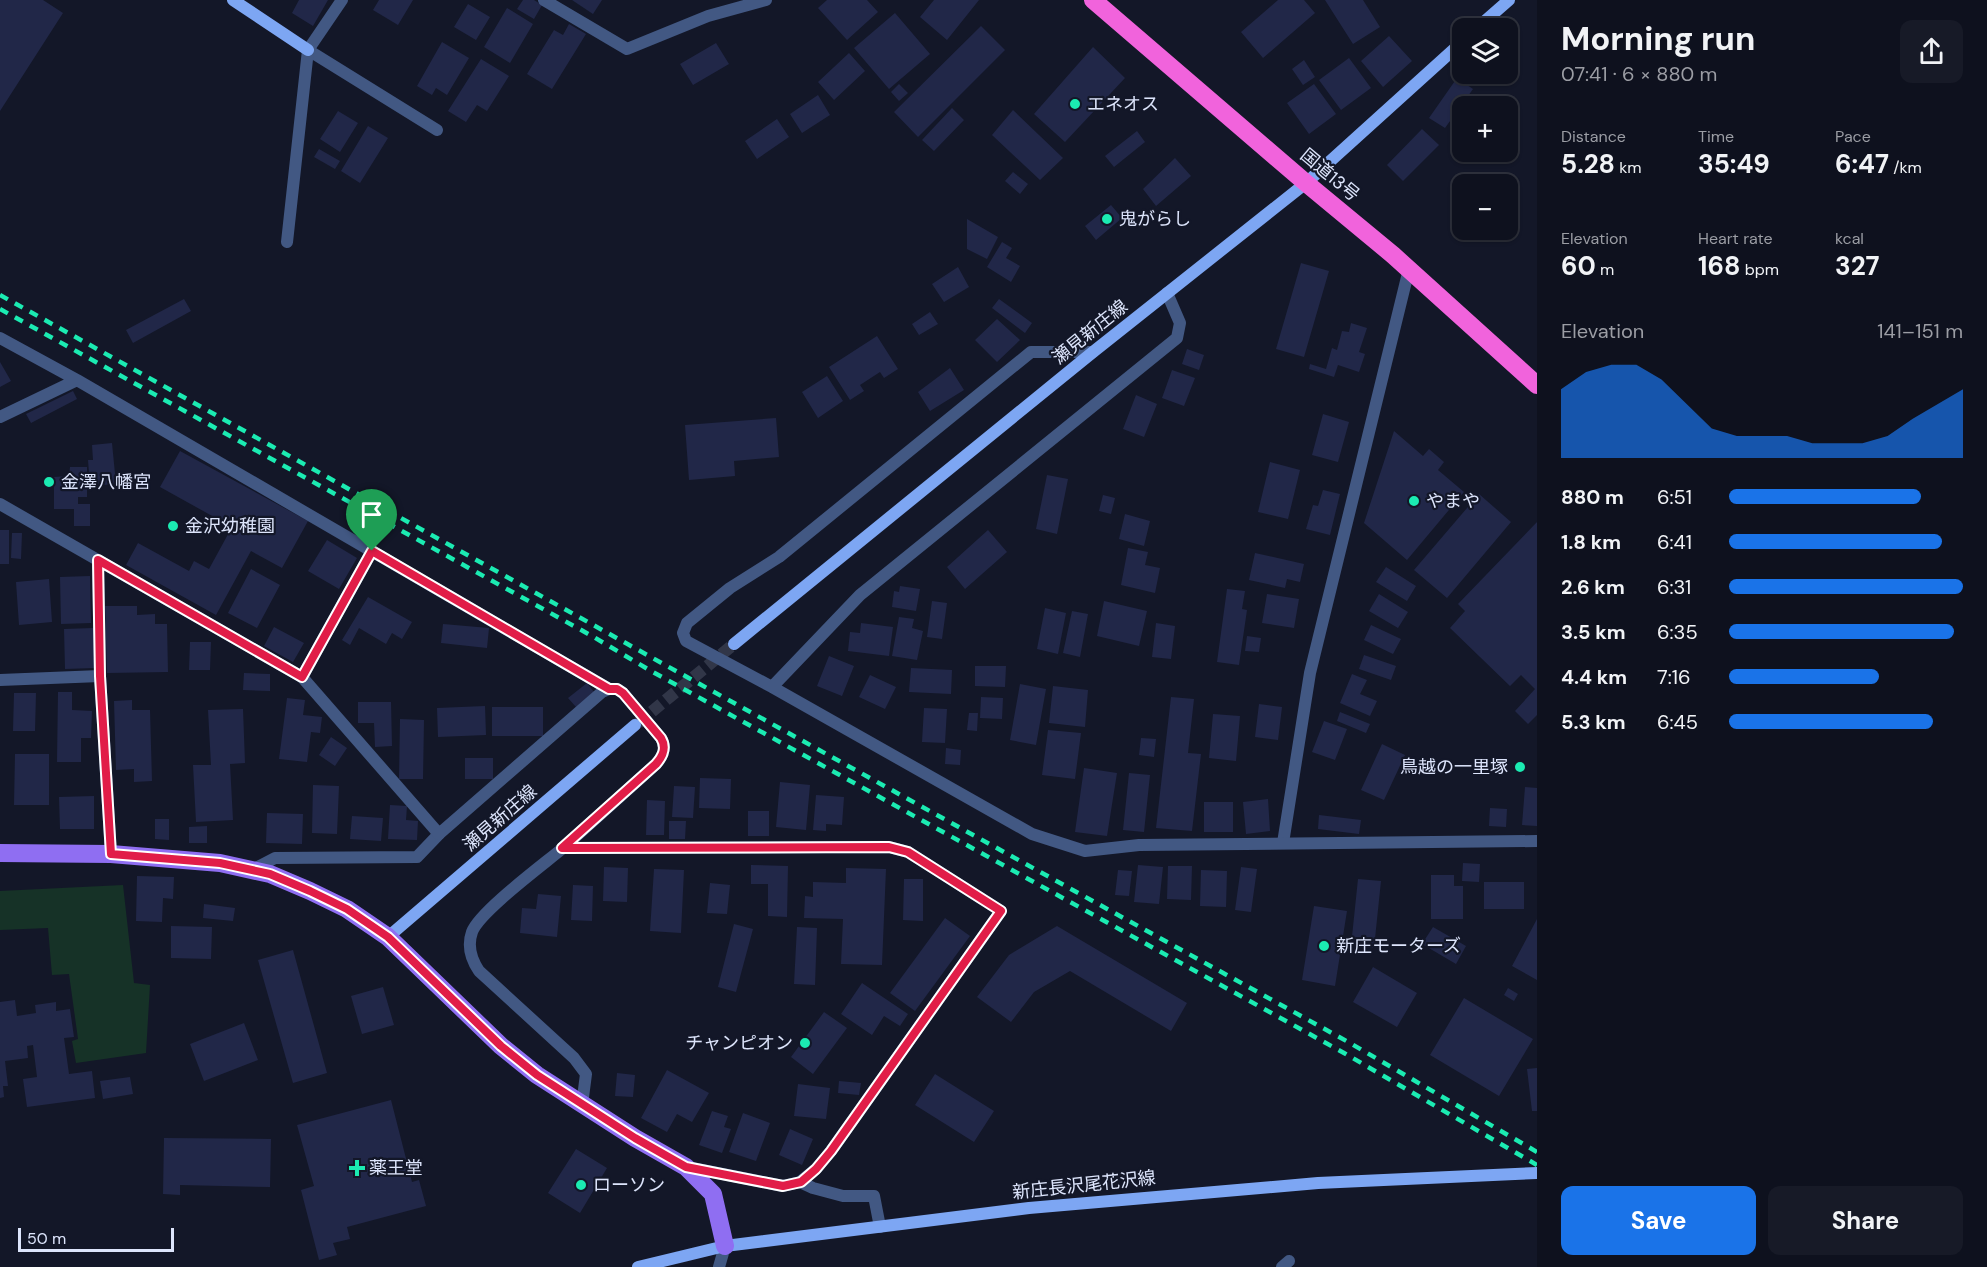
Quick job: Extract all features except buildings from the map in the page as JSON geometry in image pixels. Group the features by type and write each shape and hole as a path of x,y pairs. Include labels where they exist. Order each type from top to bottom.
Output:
{"highway":[{"name":"国道13号","path":"1093,0 1409,269 1537,385"}],"main road":[{"path":"233,0 308,50"},
{"path":"1488,18 1509,0"},
{"name":"瀬見新庄線","path":"734,644 1093,352 1306,183 1452,51"},
{"name":"瀬見新庄線","path":"388,937 635,725"},
{"path":"0,853 111,854 220,863 270,874 347,909 388,937 501,1046 537,1075 582,1105 686,1167 713,1194 725,1245"},
{"name":"新庄長沢尾花沢線","path":"638,1267 725,1245 1029,1208 1318,1184 1537,1173"}],"street":[{"path":"287,242 308,50 342,0"},
{"path":"544,0 627,49 708,16 766,0"},
{"path":"308,50 437,130"},
{"path":"1283,843 1310,673 1409,269"},
{"path":"772,687 860,595 1177,338 1179,323 1167,293"},
{"path":"0,338 77,380 609,689"},
{"path":"1093,352 1032,352 779,558 730,588 687,623 683,633 686,641 1032,834 1085,851 1139,844 1537,841"},
{"path":"0,417 77,380"},
{"path":"0,504 302,677 439,834"},
{"path":"302,677 372,551"},
{"path":"98,560 100,676 111,854"},
{"path":"0,680 100,676"},
{"path":"252,870 275,858 417,857 439,834 602,692 617,689 623,693 661,738 665,745 664,751 656,764 482,916 472,931 470,945 472,960 479,971 574,1058 586,1074 582,1105"},
{"path":"562,848 889,847 908,852 1001,911 831,1151 801,1182 783,1186 686,1167"},
{"path":"801,1182 813,1188 843,1196 874,1196 880,1227"},
{"path":"719,1267 725,1245"}],"green space":[{"path":"123,885 134,983 150,985 146,1053 76,1063 72,1041 78,1039 69,974 52,975 48,928 0,930 0,891"}],"tunnel":[{"path":"638,723 734,644"}],"railway":[{"path":"0,295 1350,1043 1537,1152"},
{"path":"0,309 1344,1053 1537,1165"}],"place":[{"name":"エネオス","path":"1075,104"},
{"name":"鬼がらし","path":"1107,219"},
{"name":"金澤八幡宮","path":"49,482"},
{"name":"やまや","path":"1414,501"},
{"name":"金沢幼稚園","path":"173,526"},
{"name":"鳥越の一里塚","path":"1520,767"},
{"name":"新庄モーターズ","path":"1324,946"},
{"name":"チャンピオン","path":"805,1043"},
{"name":"薬王堂","path":"357,1168"},
{"name":"ローソン","path":"581,1185"}],"route":[{"path":"372,551 609,689 617,689 661,738 665,745 664,751 656,764 562,848 889,847 908,852 1001,911 831,1151 801,1182 783,1186 686,1167 635,1138 537,1075 501,1046 388,937 347,909 310,891 270,874 220,863 111,854 100,676 98,560 302,677 372,551"}]}
